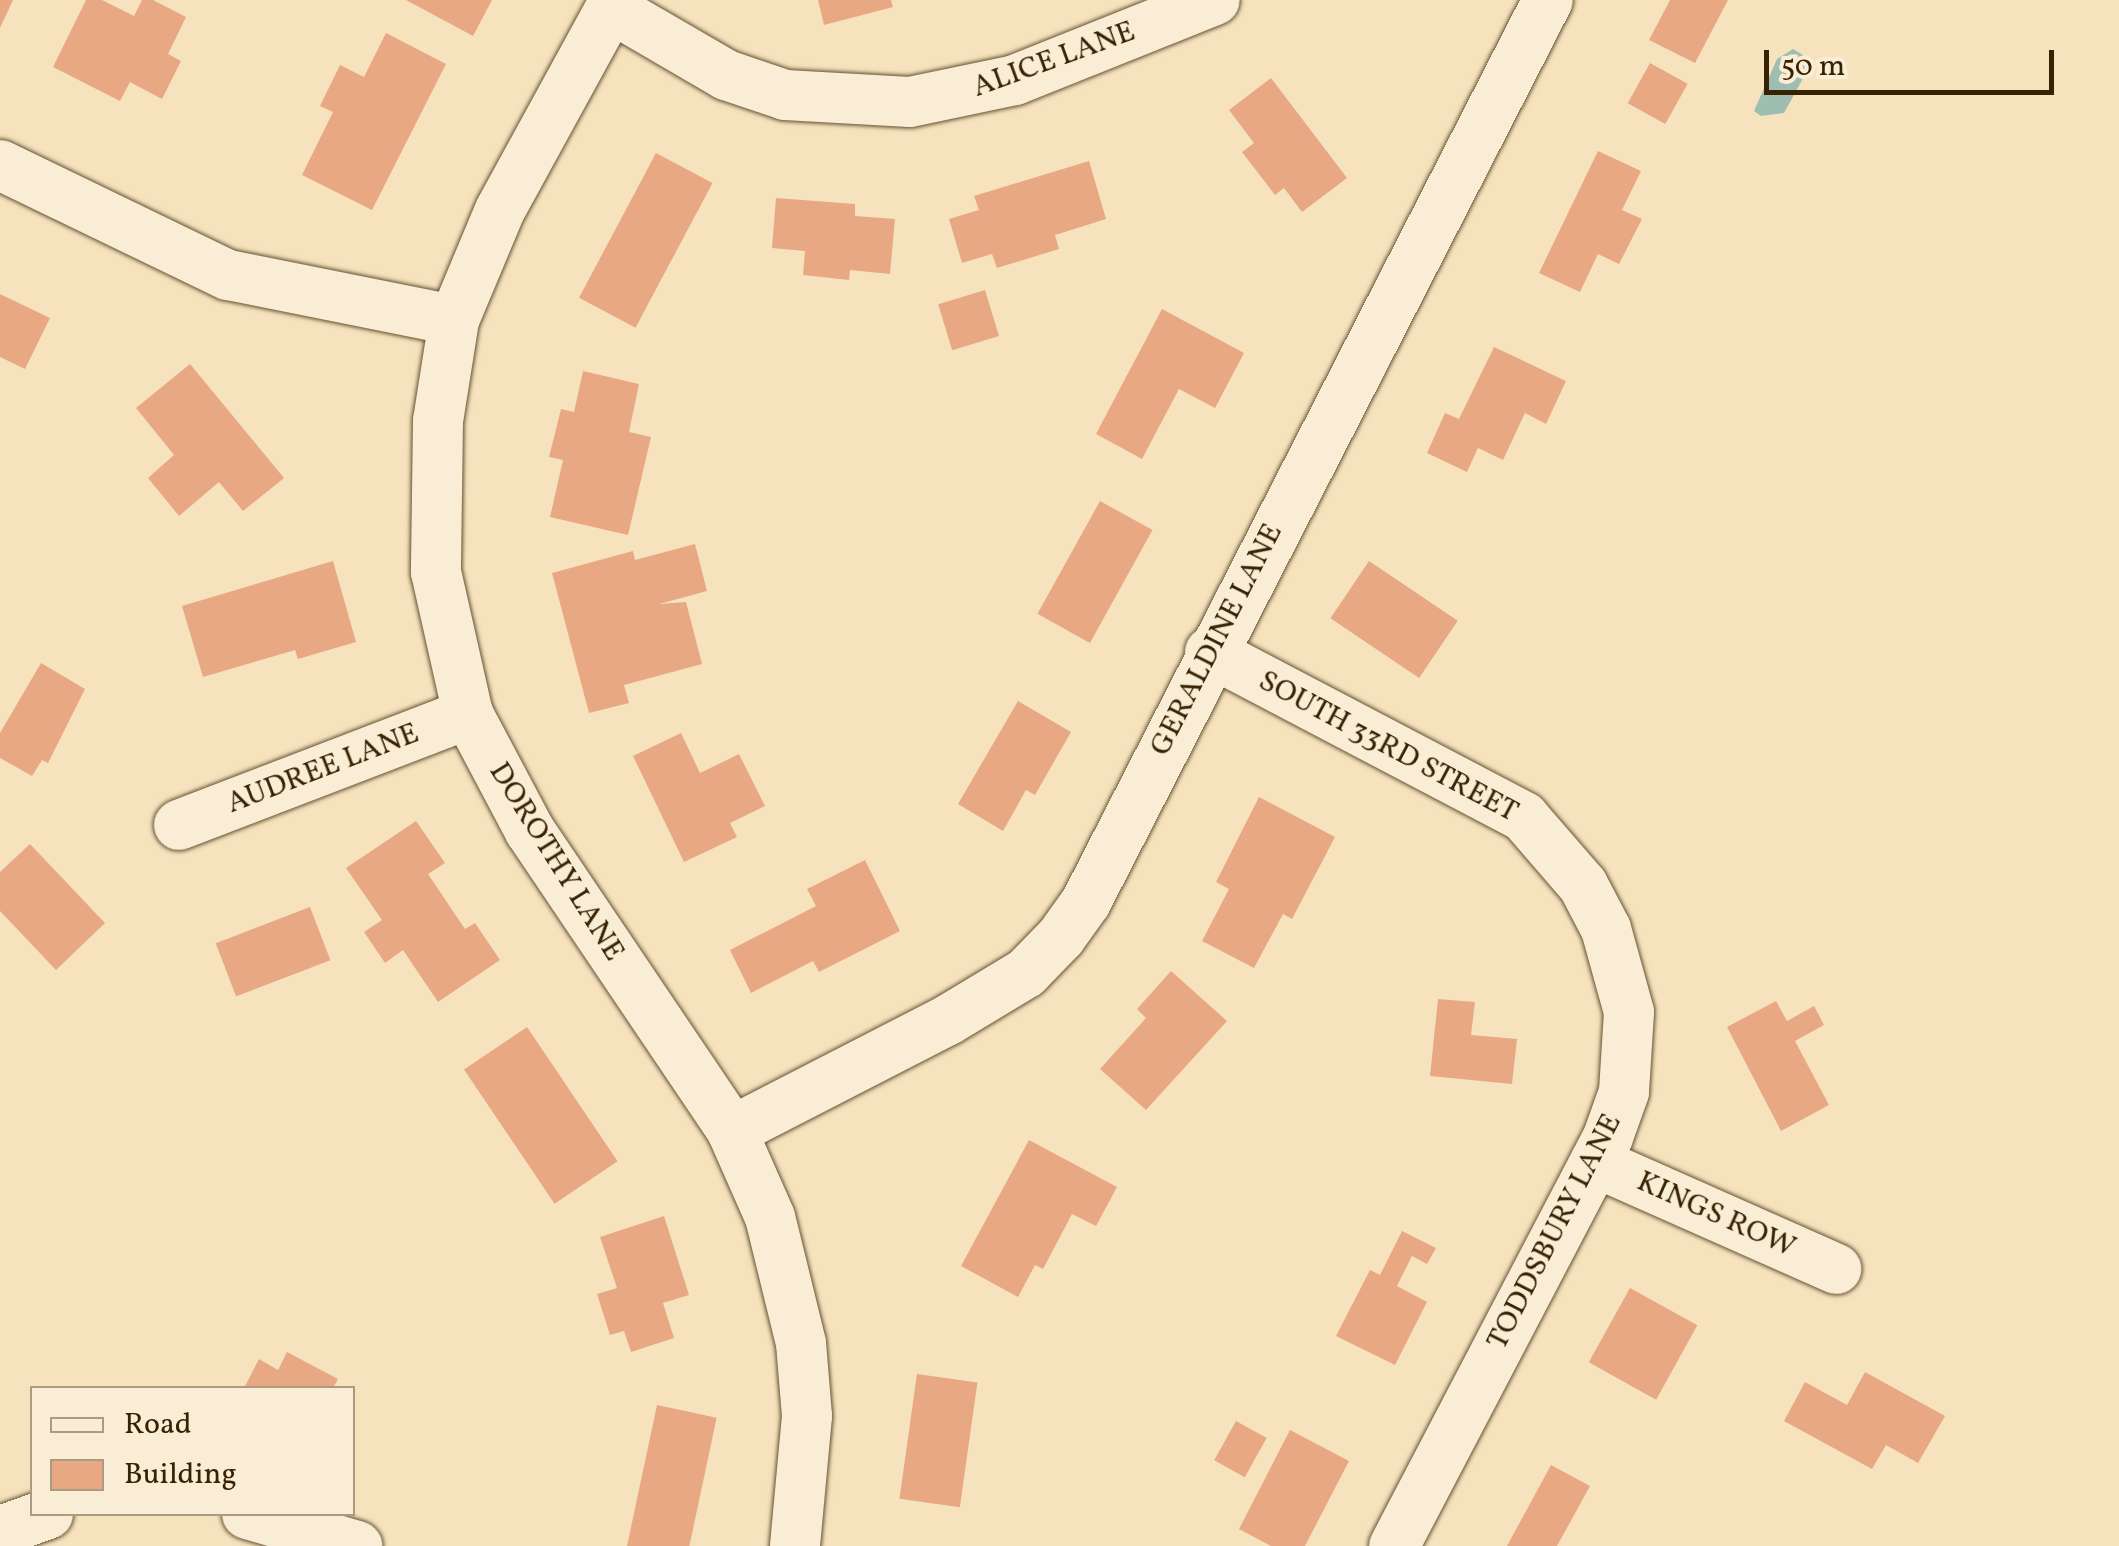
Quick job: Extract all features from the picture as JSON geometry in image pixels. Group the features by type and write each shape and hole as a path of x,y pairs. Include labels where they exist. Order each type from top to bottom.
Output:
{"street":[{"name":"ALICE LANE","path":"613,4 726,75 785,95 910,102 1015,80 1215,0"},
{"name":"GERALDINE LANE","path":"732,1132 948,1020 1026,972 1062,938 1086,902 1210,652 1548,0"},
{"name":"DOROTHY LANE","path":"613,4 500,210 454,320 432,521 436,572 468,714 530,831 732,1132 770,1217 801,1343 807,1416 795,1546"},
{"path":"0,165 228,275 454,320"},
{"name":"SOUTH 33RD STREET","path":"1210,652 1524,817 1558,853"},
{"name":"AUDREE LANE","path":"179,825 468,714"},
{"name":"TODDSBURY LANE","path":"1394,1546 1595,1162 1624,1092 1629,1012 1606,930 1558,853"},
{"name":"KINGS ROW","path":"1595,1162 1836,1269"},
{"path":"0,1530 42,1516"},
{"path":"255,1516 358,1546"}],"shaded area":[{"path":"1793,49 1803,55 1807,71 1784,113 1761,116 1754,111 1777,59"}],"building":[{"path":"0,0 13,0 0,28"},
{"path":"86,0 102,0 134,16 142,0 153,0 186,17 168,54 181,61 162,99 130,82 120,101 53,67"},
{"path":"406,0 492,0 473,36"},
{"path":"818,0 891,0 893,7 824,25"},
{"path":"1670,0 1728,0 1695,63 1649,40"},
{"path":"386,33 446,64 372,210 302,175 333,112 320,106 340,65 364,77"},
{"path":"1650,63 1688,84 1665,124 1628,103"},
{"path":"1271,78 1347,178 1302,212 1284,188 1275,195 1242,152 1254,143 1229,110"},
{"path":"1598,151 1641,171 1622,210 1642,219 1619,264 1598,254 1580,292 1539,273"},
{"path":"656,153 713,183 636,328 579,298"},
{"path":"1089,161 1106,219 1055,235 1059,249 997,268 992,254 962,263 949,219 979,210 974,196"},
{"path":"776,198 855,204 855,216 895,219 890,274 850,270 849,280 803,275 805,251 772,248"},
{"path":"985,290 999,336 952,350 938,304"},
{"path":"0,294 50,318 25,369 0,357"},
{"path":"1162,309 1244,353 1215,408 1179,389 1142,459 1096,434"},
{"path":"1494,347 1566,381 1546,424 1525,413 1503,460 1478,448 1467,472 1427,453 1445,413 1459,419"},
{"path":"190,364 284,478 243,511 219,482 179,516 148,478 174,455 136,408"},
{"path":"583,371 639,384 629,432 651,437 628,535 550,517 563,460 549,457 561,409 574,412"},
{"path":"1100,501 1152,530 1090,643 1037,614"},
{"path":"695,544 707,591 659,604 686,602 702,664 624,685 629,703 589,713 552,573 633,551 635,560"},
{"path":"333,561 356,642 298,659 295,650 203,677 182,606"},
{"path":"1369,561 1458,621 1419,678 1330,618"},
{"path":"41,663 85,689 48,763 42,760 32,776 0,758 0,733"},
{"path":"1018,701 1071,732 1035,795 1026,790 1003,831 958,804"},
{"path":"681,733 700,773 739,754 765,806 730,823 737,837 684,862 633,756"},
{"path":"1259,797 1335,837 1292,919 1283,914 1254,968 1202,941 1229,889 1216,882"},
{"path":"416,821 445,863 428,874 465,929 475,923 500,960 438,1002 403,950 385,963 364,932 382,920 346,868"},
{"path":"30,844 105,923 56,970 0,911 0,872"},
{"path":"865,860 900,931 819,972 813,961 751,993 730,950 816,906 807,889"},
{"path":"310,907 330,960 236,996 216,943"},
{"path":"1171,971 1227,1021 1146,1110 1100,1069 1146,1018 1137,1009"},
{"path":"1438,999 1475,1002 1471,1035 1517,1039 1512,1084 1430,1076"},
{"path":"1776,1001 1787,1021 1814,1006 1824,1025 1795,1041 1829,1105 1781,1131 1727,1027"},
{"path":"527,1027 618,1161 555,1204 464,1069"},
{"path":"1029,1140 1117,1187 1096,1226 1072,1214 1043,1269 1035,1265 1018,1297 961,1266"},
{"path":"664,1216 689,1295 663,1303 674,1338 631,1352 624,1331 610,1335 597,1294 617,1288 600,1237"},
{"path":"1402,1231 1436,1248 1427,1264 1412,1256 1397,1286 1427,1302 1395,1365 1336,1336 1370,1270 1380,1275"},
{"path":"1630,1288 1697,1325 1656,1400 1589,1362"},
{"path":"287,1352 338,1379 334,1386 245,1386 259,1359 278,1370"},
{"path":"1865,1372 1945,1416 1918,1463 1886,1445 1872,1469 1784,1421 1805,1382 1847,1405"},
{"path":"917,1374 977,1382 960,1507 899,1499"},
{"path":"657,1405 717,1418 689,1546 627,1546"},
{"path":"1236,1421 1267,1438 1245,1477 1214,1460"},
{"path":"1290,1430 1349,1461 1305,1546 1271,1546 1239,1529"},
{"path":"1551,1465 1590,1486 1557,1546 1507,1546"}]}
